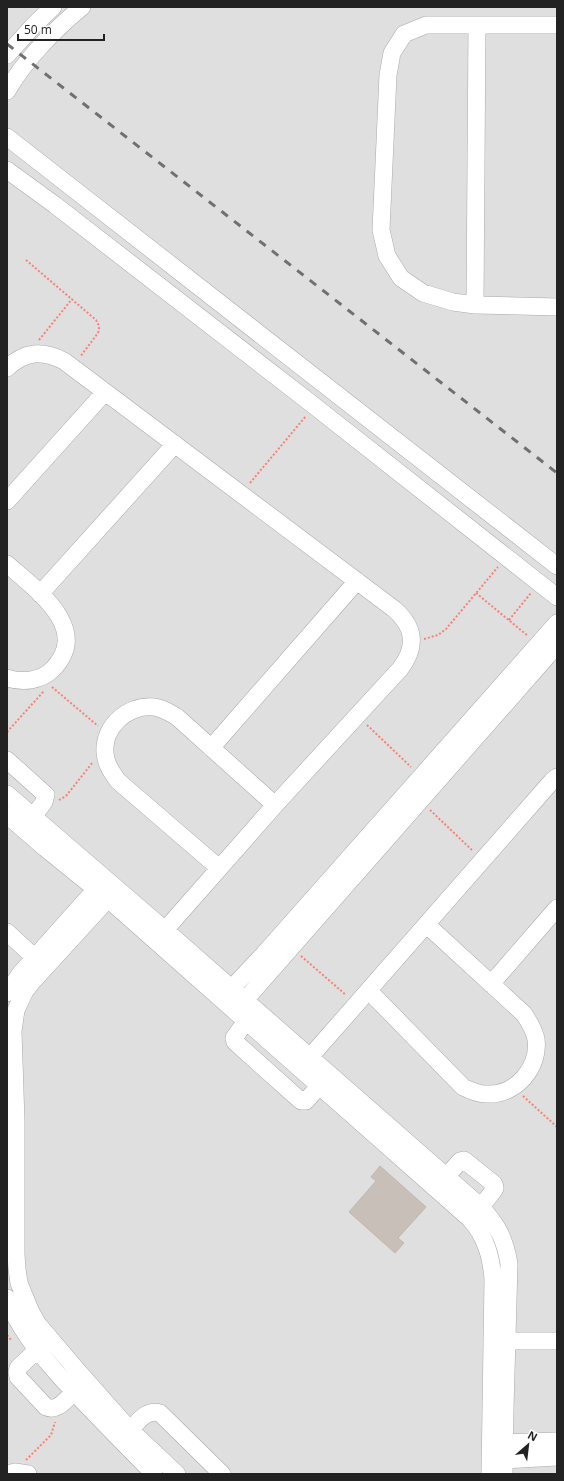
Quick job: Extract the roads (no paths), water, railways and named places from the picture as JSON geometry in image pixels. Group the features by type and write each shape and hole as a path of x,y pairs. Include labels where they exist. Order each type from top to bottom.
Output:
{"street":[{"path":"7,56 34,24 53,7"},
{"path":"7,91 38,51 61,26 82,7"},
{"path":"557,25 426,25 404,34 392,53 388,75 381,230 387,256 401,278 423,293 453,302 475,305 557,307"},
{"path":"475,305 477,25"},
{"path":"7,137 557,566"},
{"path":"7,170 55,205 557,597"},
{"path":"55,205 70,186"},
{"path":"7,368 15,361 27,355 52,355 64,361 402,616 412,637 411,648 407,660 358,716 275,805 165,930"},
{"path":"311,404 323,382"},
{"path":"7,502 105,392"},
{"path":"40,594 175,444"},
{"path":"7,564 40,594 59,614 64,625 66,637 64,650 59,661 51,670 45,681 17,681 7,678"},
{"path":"211,748 357,581"},
{"path":"231,989 269,959 291,947 420,800 547,645 557,623"},
{"path":"245,1000 269,959 421,777 547,645"},
{"path":"219,868 118,781 110,770 106,759 106,740 114,723 122,715 138,708 156,707 167,711 176,717 275,805"},
{"path":"7,760 46,795 46,798 33,817"},
{"path":"310,1058 557,777"},
{"path":"7,794 33,817 50,842 102,894 246,1021 310,1058 446,1177 456,1197 484,1238 491,1258 498,1409 504,1443 504,1467 555,1449"},
{"path":"7,815 50,842 165,930 245,1000 276,1038 319,1086 456,1197 481,1207 492,1219 506,1248 509,1264 507,1341 490,1474"},
{"path":"102,894 70,929 32,982 20,1000 14,1020 10,1052 16,1122 17,1269 19,1283 30,1310 71,1380 154,1474"},
{"path":"491,984 557,908"},
{"path":"369,991 463,1087 475,1092 488,1094 501,1093 513,1088 524,1079 532,1067 536,1053 536,1039 532,1026 524,1014 427,925"},
{"path":"7,993 34,957 70,929"},
{"path":"7,932 34,957"},
{"path":"246,1021 234,1038 235,1042 301,1101 306,1101 319,1086"},
{"path":"446,1177 460,1161 464,1160 494,1184 494,1190 481,1207"},
{"path":"7,1298 17,1320 37,1350 130,1430 177,1474"},
{"path":"507,1341 557,1341"},
{"path":"37,1350 18,1368 17,1372 18,1377 46,1407 54,1408 59,1406 71,1380"},
{"path":"130,1430 146,1414 155,1412 160,1413 222,1474"},
{"path":"504,1443 555,1449"}],"railway":[{"path":"7,44 557,473"}]}
